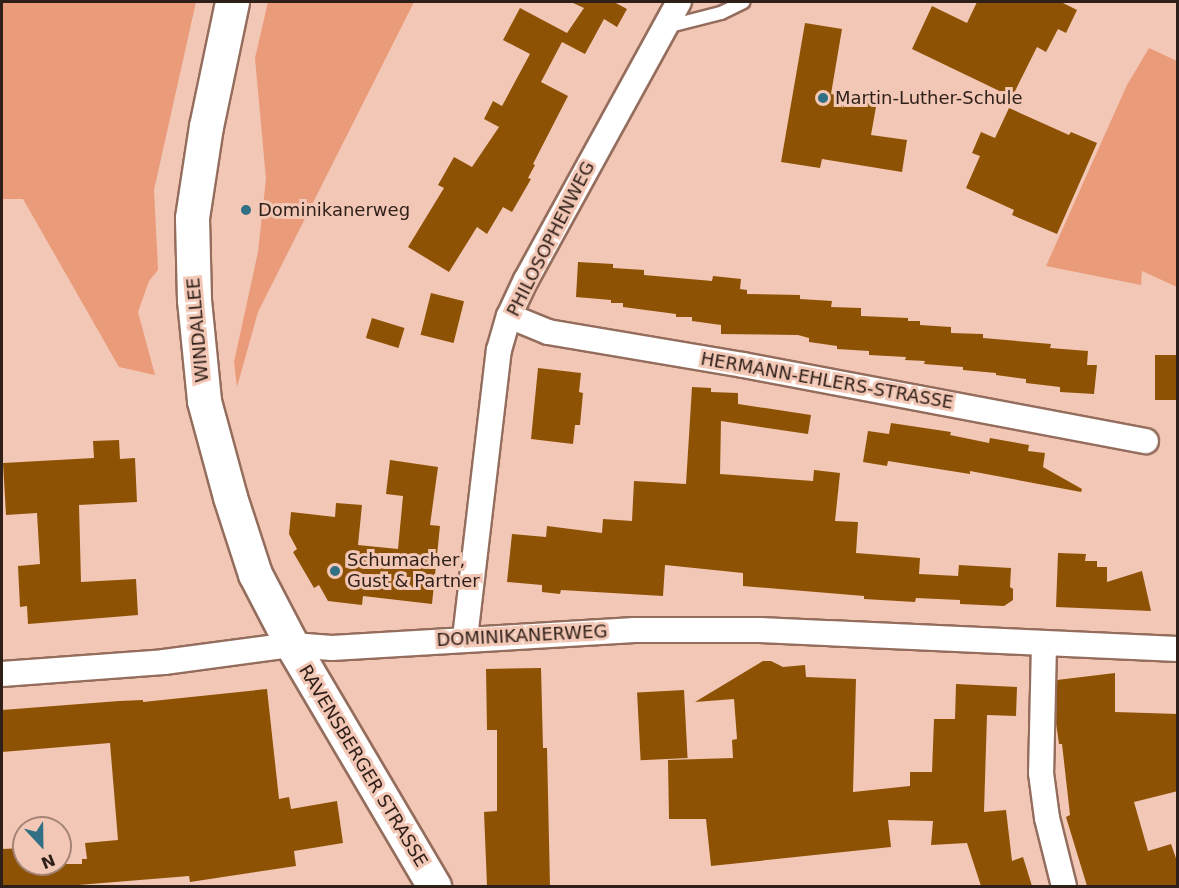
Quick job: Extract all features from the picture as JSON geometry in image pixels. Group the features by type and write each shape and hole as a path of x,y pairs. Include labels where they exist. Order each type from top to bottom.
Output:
{"main road":[{"name":"WINDALLEE","path":"232,2 206,126 192,218 194,300 204,401 230,497 255,574 291,645"},
{"name":"RAVENSBERGER STRASSE","path":"291,645 434,886"}],"street":[{"name":"PHILOSOPHENWEG","path":"465,638 499,350 509,316 526,280 679,2"},
{"name":"HERMANN-EHLERS-STRASSE","path":"509,316 548,332 743,365 1146,441"},
{"name":"DOMINIKANERWEG","path":"2,674 164,662 291,645 332,648 465,638 634,630 727,630 1178,649"},
{"path":"1044,644 1041,773 1047,818 1064,886"}],"lane":[{"path":"665,27 721,13 744,2"}],"shaded area":[{"path":"2,2 196,2 154,190 158,270 149,281 138,312 155,375 119,367 23,199 2,199"},
{"path":"268,2 414,2 258,312 237,387 234,362 258,252 266,179 255,58"},
{"path":"1149,48 1177,61 1177,287 1142,271 1141,285 1046,266 1127,85"}],"building":[{"path":"571,2 614,2 627,9 617,27 604,19 585,54 562,42 541,82 568,96 533,164 535,165 528,178 531,179 512,212 503,207 487,234 477,227 449,272 408,247 444,188 438,185 454,157 472,167 499,127 484,119 493,101 502,106 530,54 503,40 520,8 567,33 584,8"},
{"path":"977,2 1061,2 1077,10 1066,33 1058,29 1046,52 1037,47 1012,97 912,49 932,6 967,23"},
{"name":"Martin-Luther-Schule","path":"805,23 842,29 831,94 877,101 871,135 907,140 902,172 822,159 820,168 781,162"},
{"path":"1009,108 1069,135 1071,132 1097,143 1057,234 1012,215 1014,210 966,188 980,156 972,153 981,132 995,138"},
{"path":"578,262 613,264 613,268 644,270 644,275 712,281 713,276 741,279 740,289 747,290 747,294 800,295 800,299 832,301 831,307 861,308 861,316 908,318 908,321 920,321 920,325 951,327 951,333 983,334 983,338 1051,344 1050,348 1088,351 1087,365 1097,365 1094,394 1060,392 1060,387 1026,383 1026,379 963,370 963,367 924,364 925,361 905,360 906,357 869,355 869,351 837,349 837,346 809,342 809,338 798,335 721,334 721,325 692,321 692,317 676,317 676,314 623,307 623,303 611,303 611,300 576,297"},
{"path":"431,293 464,301 454,343 421,335"},
{"path":"372,318 405,328 398,348 366,338"},
{"path":"1155,355 1178,355 1178,400 1155,400"},
{"path":"538,368 581,373 579,392 583,393 580,425 575,425 573,444 531,439"},
{"path":"692,387 711,388 711,392 738,393 738,404 811,415 808,434 721,421 720,474 813,481 814,470 840,473 835,521 858,522 856,553 920,558 919,574 958,576 959,565 1011,568 1010,587 1013,589 1013,600 1004,606 960,604 960,600 916,598 915,602 864,599 864,596 743,586 743,573 665,565 663,596 561,590 560,594 542,592 542,585 507,582 512,534 546,537 547,526 602,533 603,519 632,521 634,481 686,484"},
{"path":"891,423 951,432 950,435 989,443 990,438 1029,445 1028,451 1045,453 1043,467 1082,489 1081,492 970,471 970,474 888,461 887,466 863,462 868,431 889,434"},
{"path":"119,440 120,459 135,458 137,502 79,505 81,582 136,579 138,615 28,624 27,606 20,607 18,566 40,564 37,513 6,515 3,463 94,458 93,441"},
{"path":"390,460 438,467 430,525 440,526 432,604 363,596 362,605 328,601 319,585 314,588 293,552 297,549 289,534 291,512 335,517 336,503 362,505 358,545 398,549 403,496 386,494"},
{"path":"1058,553 1086,554 1085,561 1097,561 1097,567 1107,567 1107,582 1142,571 1151,611 1056,607"},
{"path":"763,661 771,661 783,667 805,665 806,677 856,679 853,792 910,786 910,772 932,772 934,719 955,719 956,684 1017,687 1016,716 987,715 984,812 1006,810 1012,861 1023,857 1032,886 981,886 967,843 931,845 933,821 888,820 891,847 711,866 706,819 669,819 668,760 733,758 732,740 737,739 734,699 695,702"},
{"path":"541,668 543,748 547,748 550,886 487,886 484,812 497,811 497,730 487,730 486,669"},
{"path":"1115,673 1115,712 1178,714 1178,791 1134,802 1148,851 1171,844 1178,864 1178,886 1087,886 1066,817 1070,815 1062,744 1059,744 1056,722 1057,680"},
{"path":"267,689 279,799 289,797 291,809 337,801 343,843 294,851 296,866 190,882 189,876 66,886 2,886 2,849 12,849 12,876 72,876 72,864 82,864 82,859 87,859 85,843 118,840 110,743 2,752 2,710 119,701 143,700 143,702"},
{"path":"684,690 688,758 641,760 637,692"}],"place":[{"name":"Martin-Luther-Schule","path":"823,98"},
{"name":"Dominikanerweg","path":"246,210"},
{"name":"Schumacher, Gust & Partner","path":"335,571"}]}
